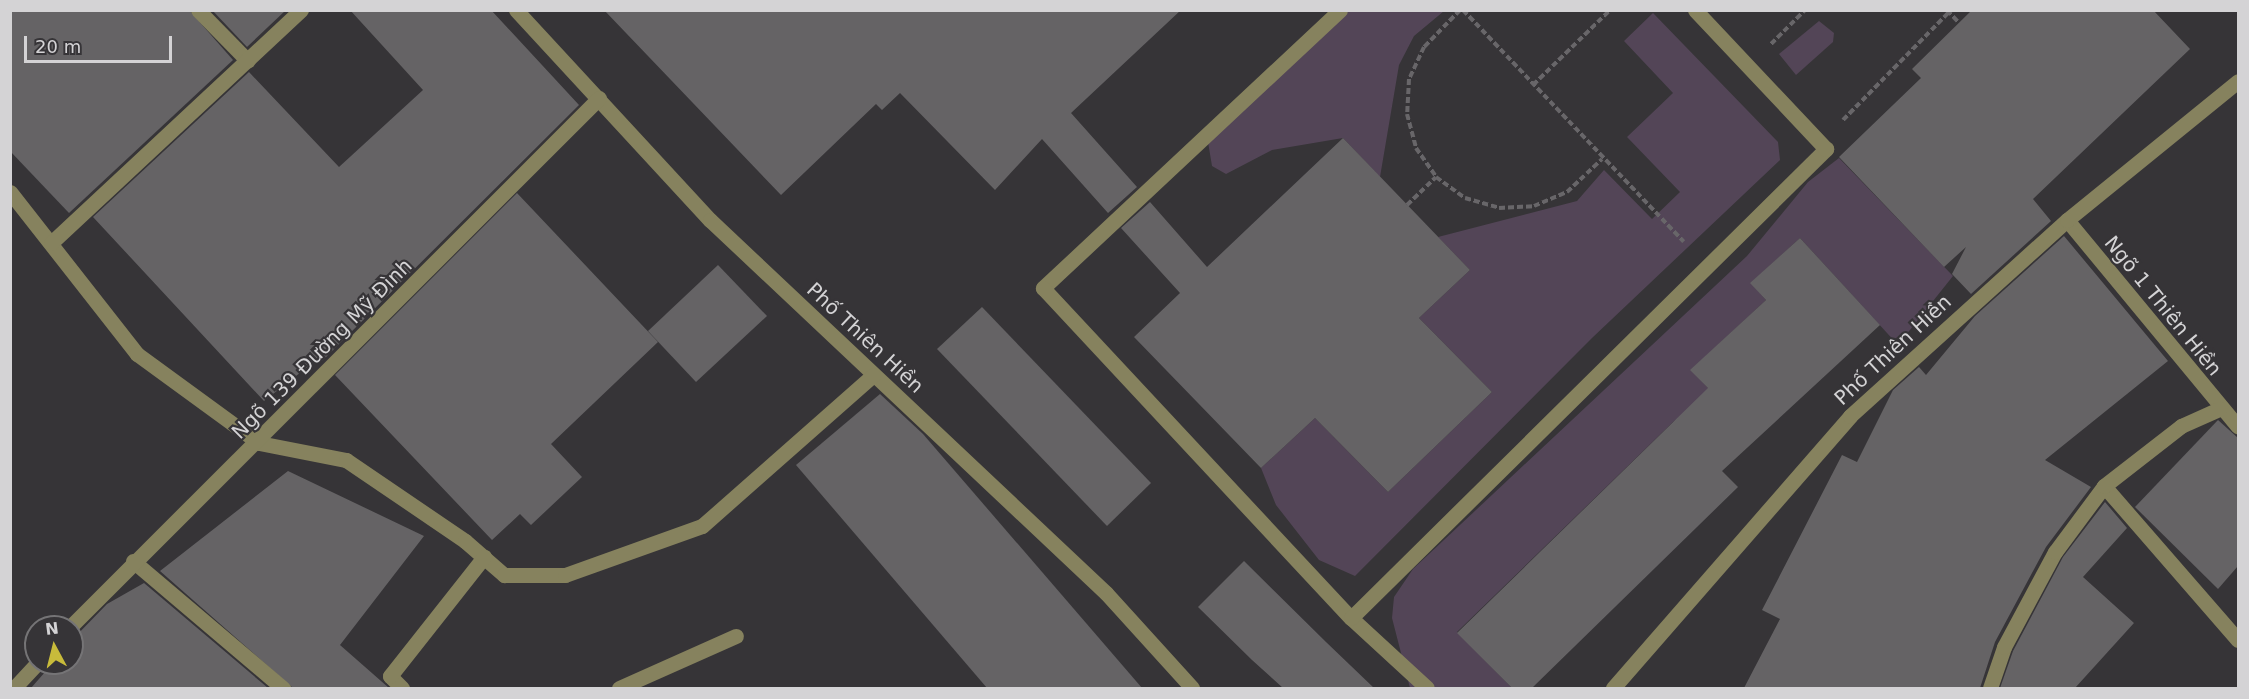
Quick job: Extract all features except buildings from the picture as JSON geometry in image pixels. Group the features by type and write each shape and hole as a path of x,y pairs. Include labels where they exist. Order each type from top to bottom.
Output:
{"street":[{"path":"198,10 248,61"},
{"path":"51,243 302,10"},
{"name":"Phố Thiên Hiền","path":"516,10 710,219 1106,593 1192,688"},
{"path":"1340,10 1043,288 1351,618 1427,688"},
{"path":"1351,618 1826,149 1695,10"},
{"name":"Phố Thiên Hiền","path":"1613,688 1850,416 2067,220 2238,81"},
{"name":"Ngõ 139 Đường Mỹ Đình","path":"81,615 133,561 259,444 599,98"},
{"path":"10,192 137,354 259,444 346,460 484,557 504,575 565,575 702,526 873,375"},
{"name":"Ngõ 1 Thiên Hiền","path":"2067,220 2219,409 2238,427"},
{"path":"1990,688 2004,646 2055,552 2104,486 2181,426 2219,409"},
{"path":"2104,486 2238,640"},
{"path":"402,688 390,676 484,557"},
{"path":"133,561 283,688"},
{"path":"619,688 736,636"},
{"path":"14,688 26,675"}],"path":[{"path":"1602,159 1567,192 1534,206 1499,208 1465,198 1436,177 1416,148 1407,114 1409,79 1424,47 1461,10 1602,159 1708,266"},
{"path":"1533,85 1610,10"},
{"path":"1762,52 1805,10"},
{"path":"1841,123 1949,11 1959,23"},
{"path":"1407,205 1436,177"}],"shaded area":[{"path":"1348,11 1444,11 1414,36 1399,65 1380,177 1343,138 1272,150 1226,174 1212,166 1208,142"},
{"path":"1653,13 1778,142 1780,160 1592,338 1355,576 1319,560 1276,505 1261,468 1315,418 1388,492 1492,392 1419,318 1470,270 1438,237 1577,201 1604,170 1652,219 1680,192 1627,137 1673,93 1624,41"},
{"path":"1819,21 1834,33 1833,42 1796,75 1779,54"},
{"path":"1839,158 1953,276 1898,345 1800,238 1751,283 1766,300 1691,370 1712,392 1673,422 1457,632 1512,688 1410,688 1392,618 1394,597 1413,569 1747,256 1808,182"}]}
